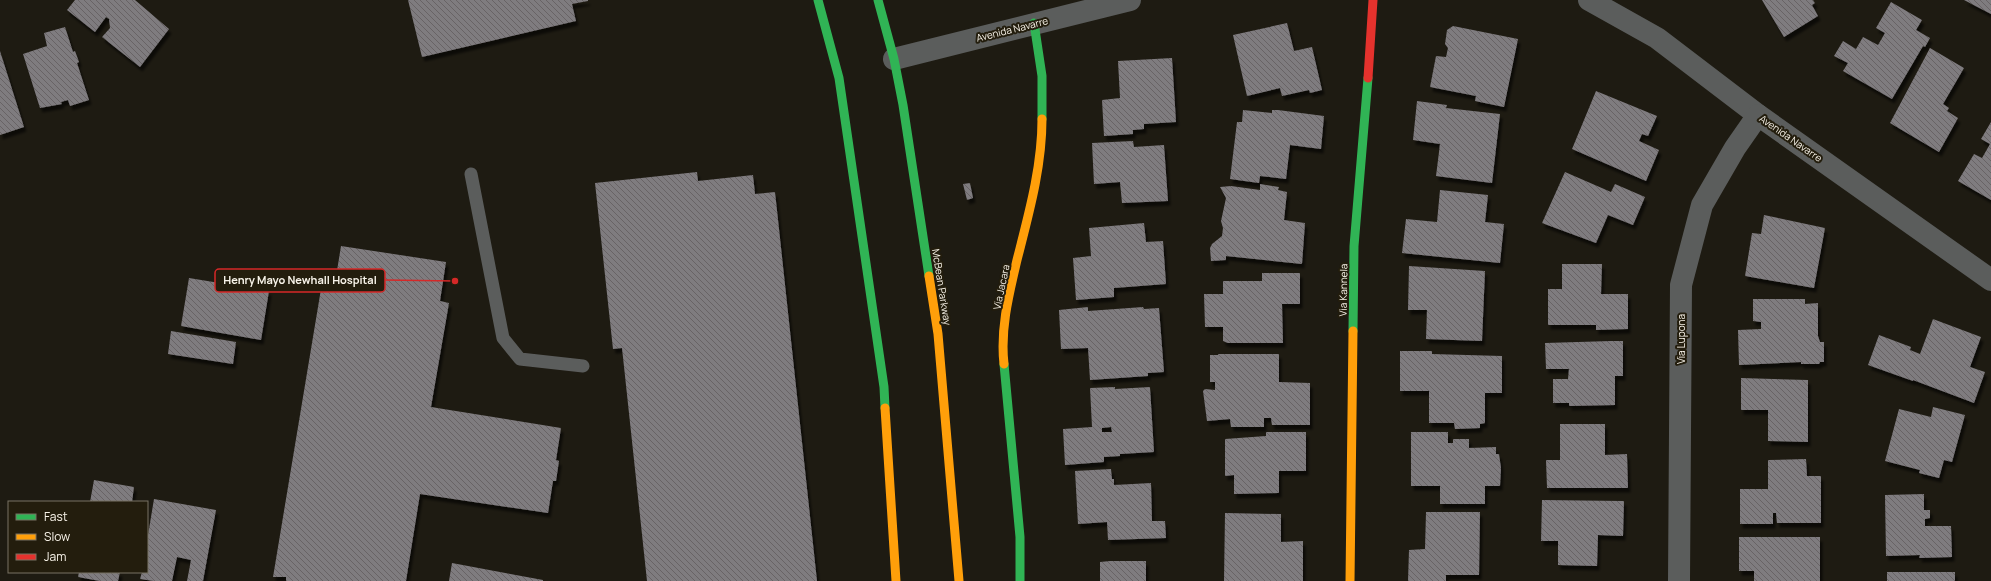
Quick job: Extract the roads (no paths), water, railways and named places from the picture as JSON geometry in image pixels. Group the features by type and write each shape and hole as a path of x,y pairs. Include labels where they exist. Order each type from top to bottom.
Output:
{"main road":[{"path":"818,0 839,78 884,386 896,581"},
{"name":"McBean Parkway","path":"878,0 894,59 904,112 938,334 959,581"},
{"name":"Via Kannela","path":"1350,581 1354,246 1374,5 1373,0"},
{"name":"Via Jacara","path":"1020,581 1020,537 1003,357 1006,306 1033,197 1042,146 1042,76 1034,23"}],"street":[{"name":"Avenida Navarre","path":"894,59 1130,0"},
{"name":"Avenida Navarre","path":"1590,0 1657,38 1758,115 1991,280"},
{"name":"Via Lupona","path":"1679,581 1681,285 1702,205 1735,148 1758,115"}],"lane":[{"path":"471,174 502,338 520,359 583,366"}],"place":[{"name":"Henry Mayo Newhall Hospital","path":"455,281"}]}
